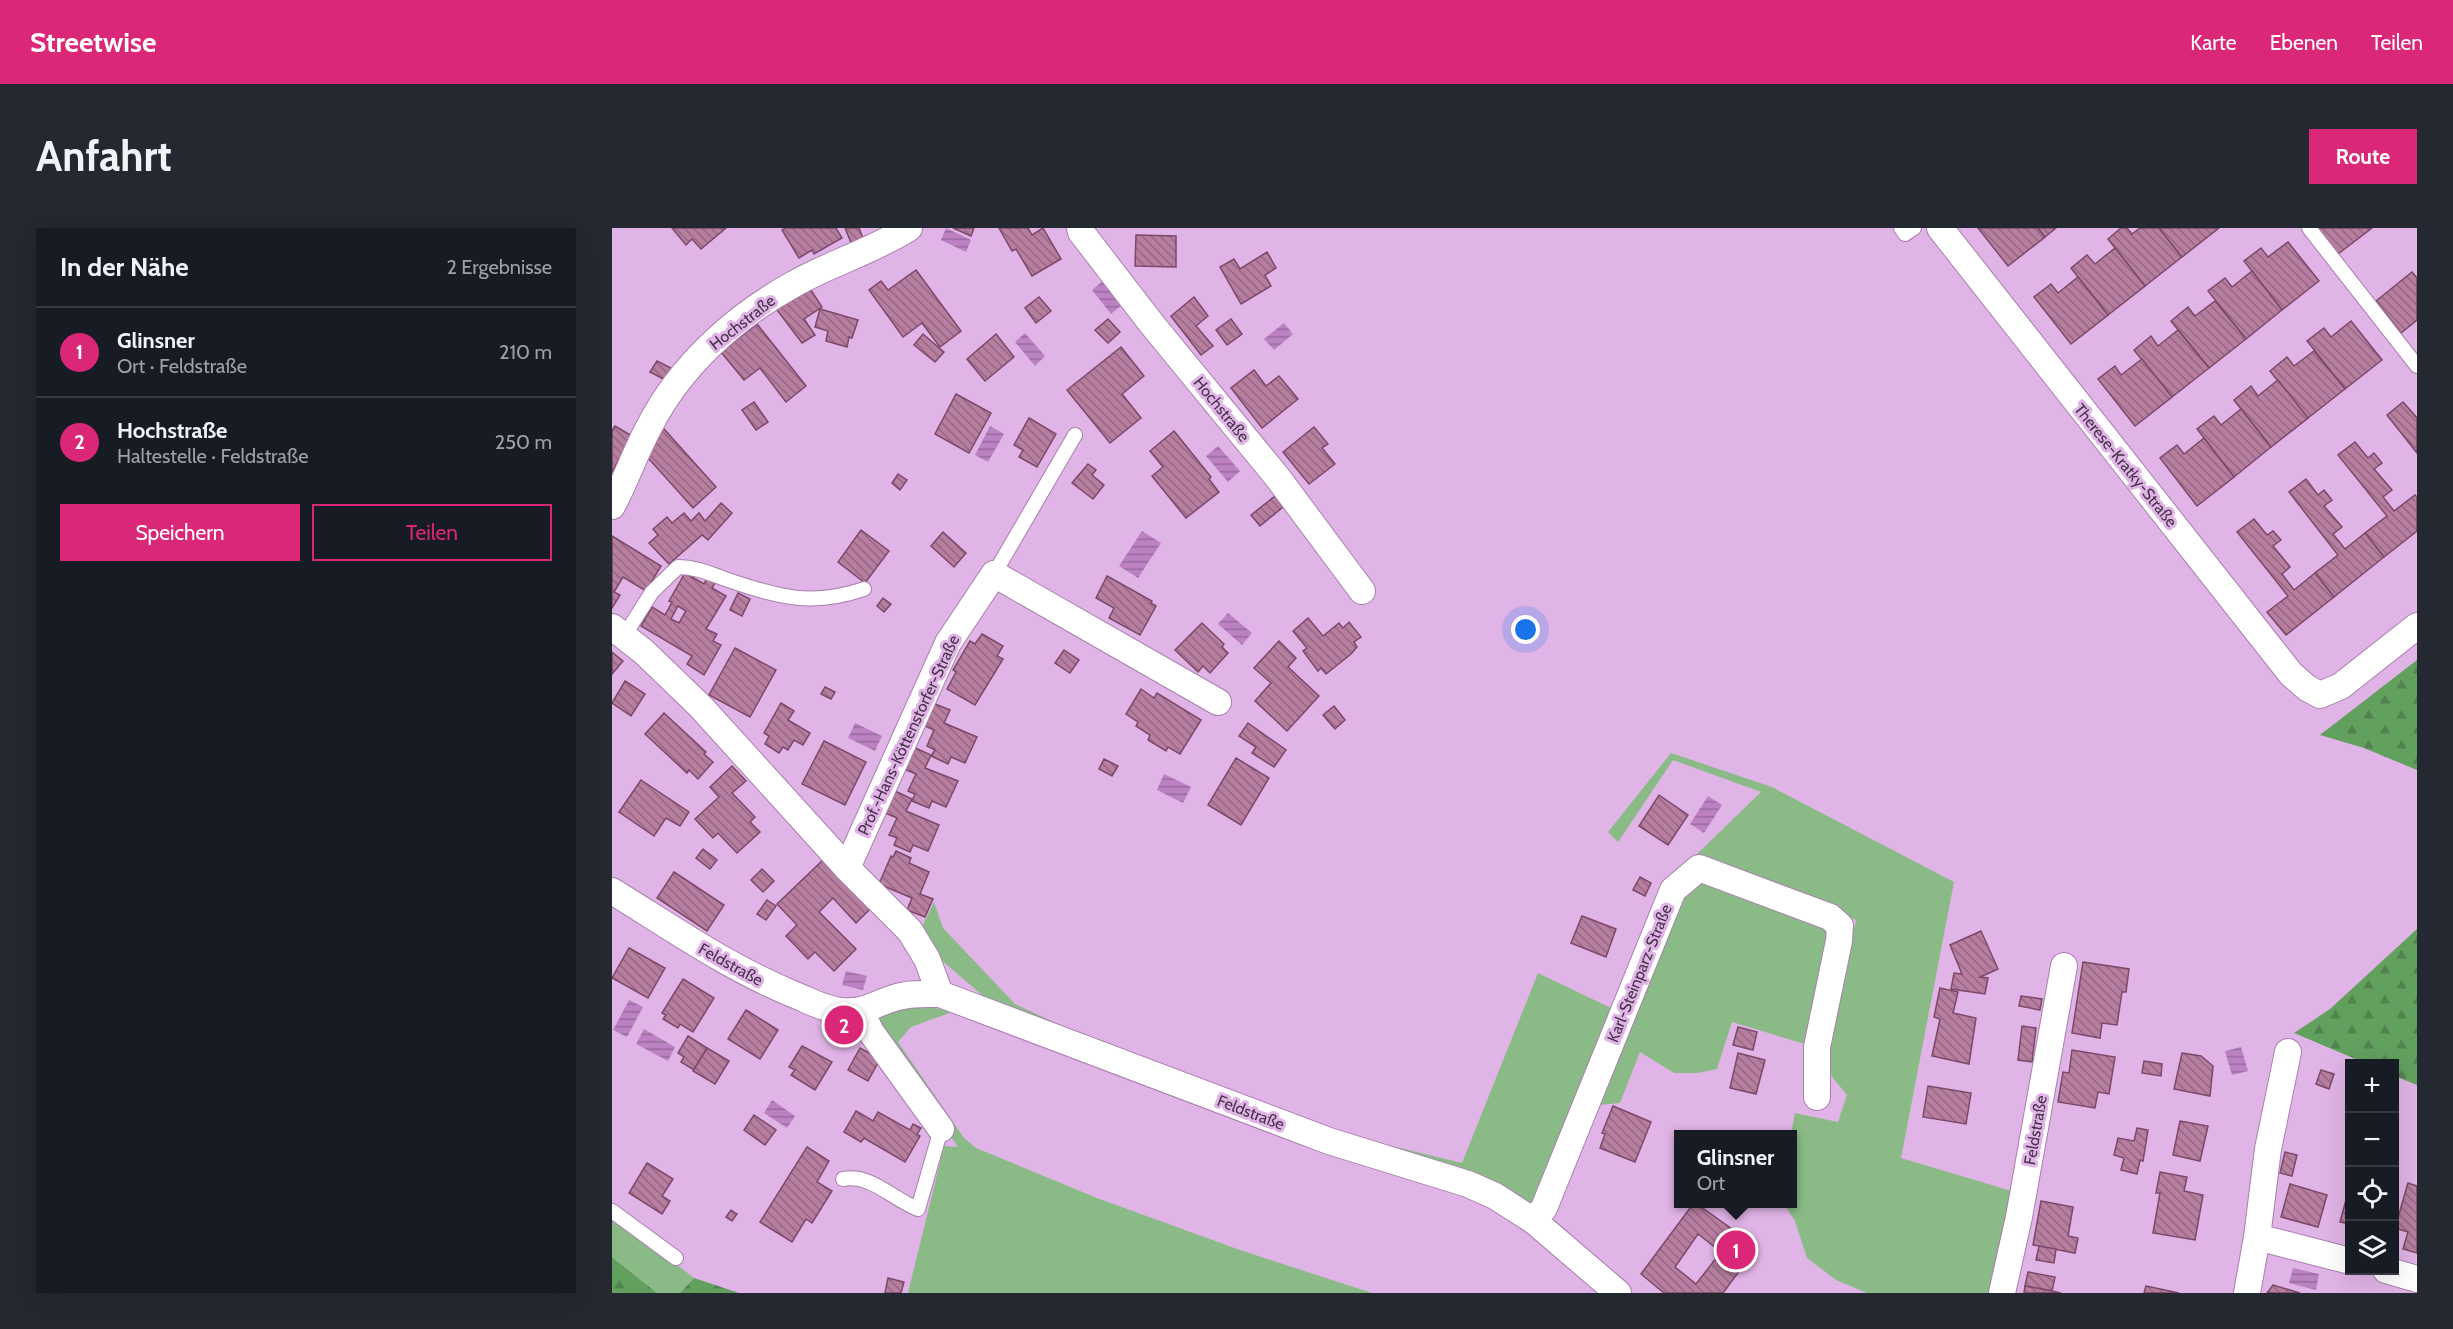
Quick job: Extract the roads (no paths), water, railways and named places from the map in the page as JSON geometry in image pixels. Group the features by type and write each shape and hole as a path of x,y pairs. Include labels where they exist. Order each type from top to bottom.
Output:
{"street":[{"name":"Hochstraße","path":"612,506 650,425 689,367 722,334 792,285 881,244 909,228"},
{"name":"Hochstraße","path":"1080,228 1151,323 1278,478 1362,591"},
{"name":"Therese-Kratky-Straße","path":"1940,228 2291,674 2307,688 2320,695 2341,686 2417,626"},
{"path":"994,574 1218,702"},
{"name":"Prof.-Hans-Köttenstorfer-Straße","path":"847,868 897,752 948,643 994,574"},
{"path":"618,631 666,672 701,707 847,868 910,931 927,959 940,994"},
{"name":"Karl-Steinparz-Straße","path":"1534,1221 1544,1208 1673,890 1699,868 1830,917 1840,926 1839,941 1817,1047 1817,1097"},
{"name":"Feldstraße","path":"612,891 707,952 758,980 821,1006 839,1011 861,1012 895,998 915,994 940,994 1329,1141 1468,1184 1495,1196 1534,1221 1618,1293"},
{"name":"Feldstraße","path":"2002,1293 2019,1217 2064,966"},
{"path":"861,1012 871,1032 940,1129"},
{"path":"2247,1293 2257,1237 2268,1149 2288,1053"},
{"path":"2257,1237 2345,1260"},
{"path":"2399,1274 2417,1279"}],"lane":[{"path":"1901,228 1905,234 1914,228"},
{"path":"2309,228 2417,366"},
{"name":"Prof.-Hans-Köttenstorfer-Straße","path":"994,574 1075,435"},
{"path":"618,631 652,592 678,567 695,567 768,593 812,601 842,597 864,589"},
{"path":"843,1179 854,1177 865,1179 905,1204 918,1209 940,1129"},
{"path":"612,1211 676,1258"}],"place":[{"name":"Hochstraße","path":"844,1025"},
{"name":"Glinsner","path":"1736,1250"}]}
